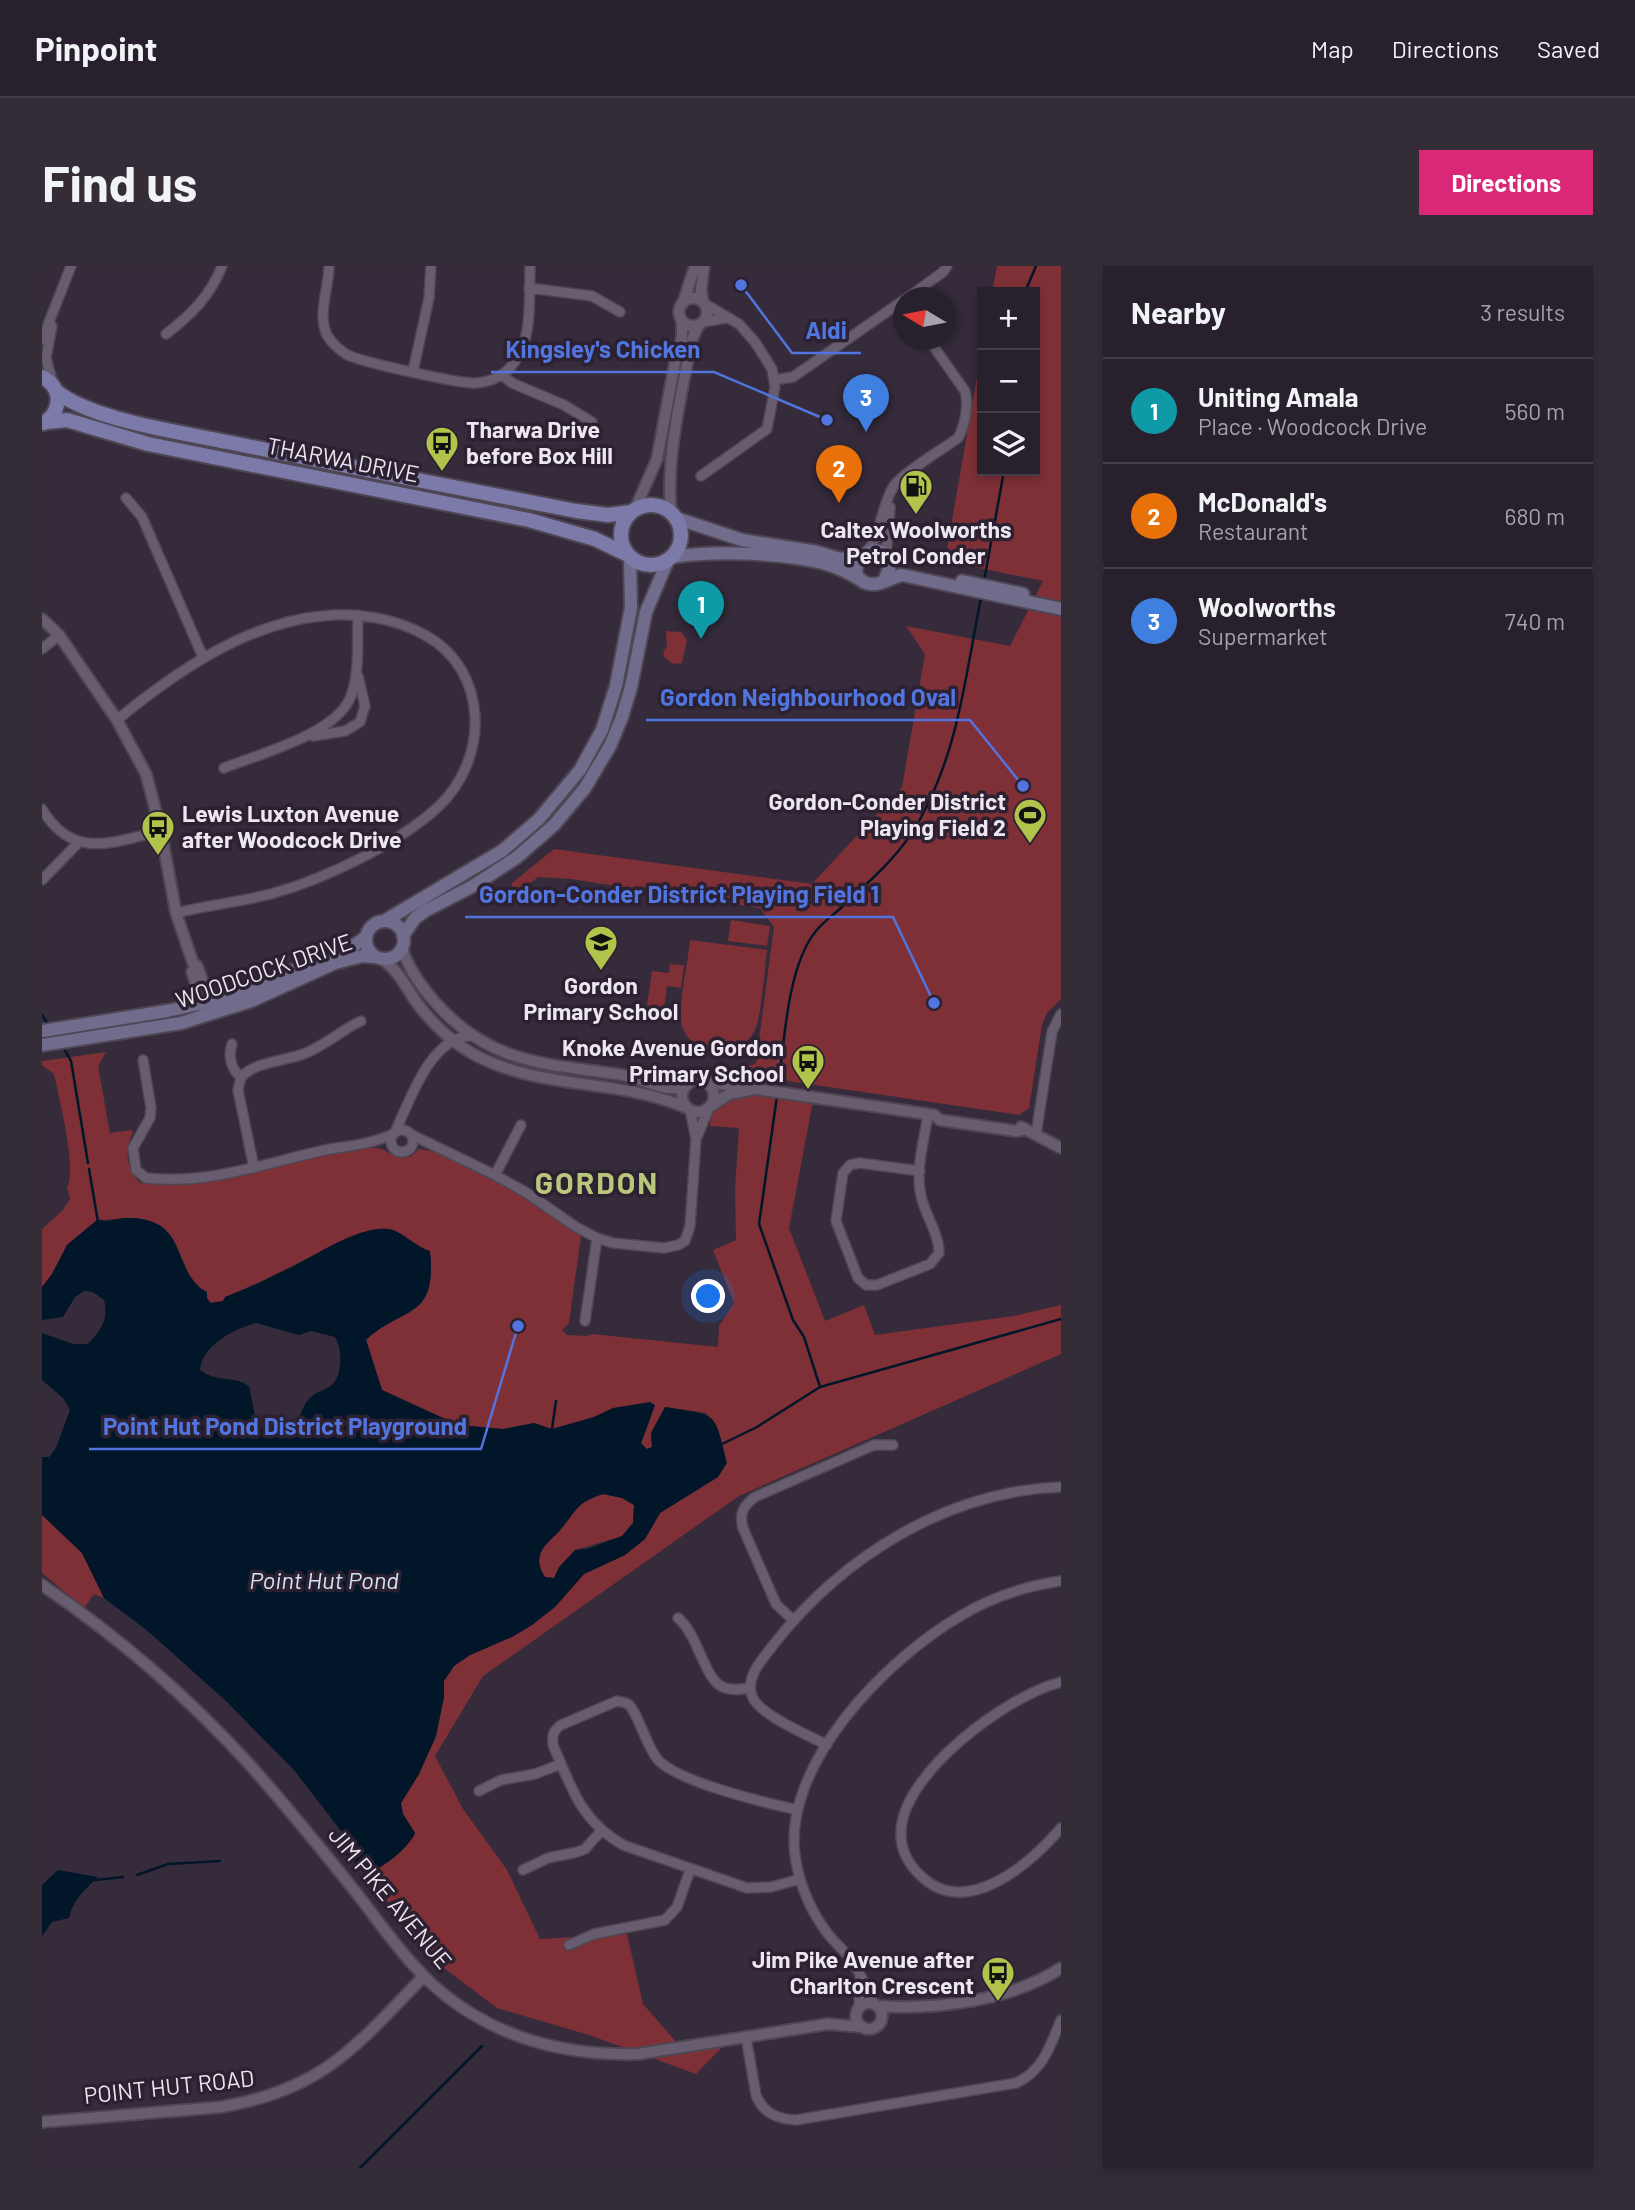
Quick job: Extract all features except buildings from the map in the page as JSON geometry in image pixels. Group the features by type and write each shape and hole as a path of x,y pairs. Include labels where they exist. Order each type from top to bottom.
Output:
{"main road":[{"path":"44,423 57,408 50,384"},
{"name":"THARWA DRIVE","path":"50,384 77,406 108,416 576,511 600,514 633,511"},
{"name":"THARWA DRIVE","path":"44,423 67,420 148,444 529,520 595,539 629,556"},
{"path":"674,515 680,528 678,548 670,559 646,612 631,687 610,747 585,788 565,813 525,851 488,878 415,918 391,958 378,958 368,948 366,937 375,923 386,920 474,869 516,841 561,796 580,770 607,715 616,686 631,608 629,556 622,544 621,533 624,522 633,511 653,505 742,540 817,552 840,559 877,551 887,559 912,570 1061,609"},
{"path":"629,556 647,565 658,565 670,559 716,554 789,558 823,563 874,585 902,575 963,584"},
{"path":"864,555 857,567 864,582"},
{"path":"884,581 890,572 887,559"},
{"path":"999,593 1061,602"},
{"path":"386,920 395,924 403,942"},
{"name":"WOODCOCK DRIVE","path":"45,1044 181,1023 315,961 346,951 366,937"},
{"name":"WOODCOCK DRIVE","path":"42,1031 209,1009 284,988 335,963 362,956 378,958"}],"street":[{"path":"42,340 71,266"},
{"path":"166,334 189,317 206,297 222,266"},
{"path":"329,266 323,315 324,326 336,346 358,359 468,383 486,382 502,375 519,356 524,345 530,266"},
{"path":"413,371 429,298 431,266"},
{"path":"633,511 657,459 682,337 679,312 695,266"},
{"path":"674,515 669,483 671,461 691,342 707,314 701,290 704,266"},
{"path":"922,287 947,266"},
{"path":"529,288 592,296 620,312"},
{"path":"682,303 692,298 739,324 755,342 772,369 775,380 767,429 701,476"},
{"path":"775,380 793,377 893,308"},
{"path":"50,384 47,358 54,310"},
{"path":"682,321 692,327 726,318"},
{"path":"864,555 879,528 890,494 899,480 958,438 962,431 967,398 965,391 936,350"},
{"path":"502,375 512,383 564,405 592,422"},
{"path":"887,559 890,494"},
{"path":"127,498 142,517 204,657"},
{"path":"117,720 147,694 204,657 230,644 289,622 324,615 358,615 405,626 425,635 449,656 460,670 471,695 476,723 470,761 451,794 424,818 383,845 337,870 278,892 176,914"},
{"path":"223,768 321,729 340,715 353,689 358,615"},
{"path":"42,619 59,635 117,720 146,774 161,831 176,914 192,963 191,968 209,1009"},
{"path":"42,649 59,635"},
{"path":"289,742 345,731 360,722 365,706 358,676 356,650"},
{"path":"42,809 57,830 79,842 105,845 161,831"},
{"path":"42,880 79,842"},
{"path":"403,942 410,967 429,995 453,1021 471,1036 500,1052 530,1062 626,1075 665,1089 701,1081 931,1115 940,1119 1023,1130 1061,1148"},
{"path":"378,958 394,968 418,1004 453,1040 480,1058 511,1071 637,1091 702,1112 729,1094 752,1090"},
{"path":"1036,1135 1052,1032 1061,1014"},
{"path":"254,1168 238,1090 241,1077 251,1069 317,1048 361,1021"},
{"path":"453,1021 453,1040"},
{"path":"393,1149 390,1143 418,1080 453,1040 471,1036"},
{"path":"232,1044 230,1052 234,1070 241,1077"},
{"path":"143,1060 151,1108 148,1125 137,1137 133,1148 136,1170 140,1175 153,1179 220,1175 353,1144 373,1142 401,1130 495,1175 597,1238 613,1243 664,1248 685,1241 690,1226 696,1139 688,1109 682,1099 688,1084"},
{"path":"696,1139 714,1101 713,1091 706,1082 701,1081"},
{"path":"405,1111 409,1133 413,1139 411,1148"},
{"path":"920,1171 860,1163 850,1165 844,1173 836,1221 858,1278 866,1285 877,1285 930,1264 939,1253 939,1244 921,1200 919,1187 931,1115"},
{"path":"495,1175 520,1125"},
{"path":"373,1142 401,1153 411,1148 434,1146"},
{"path":"585,1321 597,1238"},
{"path":"794,1621 776,1604 743,1528 742,1511 755,1497 874,1446 892,1445"},
{"path":"827,1745 766,1712 752,1697 751,1678 755,1669 794,1621 858,1562 912,1527 979,1500 1019,1491 1061,1487"},
{"path":"881,2020 881,2012 855,1965 816,1916 800,1879 795,1853 798,1810 808,1779 827,1745 856,1704 879,1678 933,1633 992,1600 1030,1586 1061,1581"},
{"name":"JIM PIKE AVENUE","path":"42,1585 140,1660 227,1741 294,1815 398,1948 424,1976 453,2001 488,2023 526,2039 567,2050 610,2054 638,2054 828,2024 863,2027"},
{"path":"678,1618 692,1633 714,1681 724,1688 750,1688"},
{"path":"1061,1682 1034,1691 1012,1703 953,1747 925,1778 907,1807 902,1819 901,1837 908,1860 926,1881 956,1892 969,1891 998,1881 1025,1865 1061,1828"},
{"path":"798,1810 754,1800 674,1772 653,1754 631,1707 621,1702 590,1712 555,1730 552,1737 553,1745 583,1812 601,1831 623,1845 747,1888 771,1887 800,1879"},
{"path":"479,1791 501,1780 535,1774 561,1764"},
{"path":"523,1870 548,1858 578,1853 591,1844 601,1831"},
{"path":"569,1945 594,1934 666,1920 677,1907 690,1870"},
{"path":"858,2010 864,2005 907,2008 1011,1992 1060,1969"},
{"name":"POINT HUT ROAD","path":"42,2122 221,2107 249,2103 279,2094 327,2069 356,2047 424,1976"},
{"path":"860,1976 857,2018 863,2027 874,2028 881,2020 907,2008"},
{"name":"JIM PIKE AVENUE","path":"828,2024 858,2010"},
{"path":"746,2037 759,2104 775,2116 796,2120 1016,2083 1027,2078 1040,2066 1061,2020"}],"shaded area":[{"path":"997,266 1061,266 1061,999 1047,1013 1042,1025 1029,1108 1019,1115 733,1073 756,1063 774,927 760,908 571,879 538,877 529,884 523,902 511,905 512,883 554,849 812,884 902,787 925,654 906,626 1010,646 1043,581 945,561 977,377 977,476 1040,476 1040,287 993,287"},
{"path":"666,631 681,632 687,640 682,663 673,664 665,658 663,653 667,645"},
{"path":"731,920 770,926 767,946 728,941"},
{"path":"690,940 767,950 755,1030 745,1043 731,1050 707,1051 695,1044 683,1028 681,1002"},
{"path":"670,964 684,965 681,988 667,986 664,1009 647,1006 652,971 669,973"},
{"path":"106,1052 98,1066 110,1133 132,1130 128,1159 135,1178 140,1183 176,1184 214,1180 322,1153 374,1148 406,1157 419,1149 439,1153 503,1184 581,1236 569,1323 562,1330 567,1335 592,1334 718,1347 719,1326 734,1303 713,1250 736,1240 735,1189 739,1128 710,1126 714,1082 814,1096 789,1228 825,1321 864,1305 875,1335 1014,1316 1061,1305 1061,1354 739,1496 483,1676 435,1756 463,1809 507,1870 540,1939 627,1934 643,2004 678,2044 736,2033 696,2074 589,2035 497,2008 432,1959 381,1893 369,1870 380,1868 415,1833 403,1814 401,1803 419,1774 436,1736 444,1697 444,1681 454,1666 470,1655 532,1625 555,1607 584,1574 625,1555 645,1539 660,1513 718,1477 707,1413 665,1407 651,1433 652,1447 647,1449 641,1444 655,1405 613,1408 594,1417 552,1429 534,1423 503,1429 470,1426 443,1418 382,1390 366,1339 415,1309 423,1301 431,1274 430,1252 407,1239 342,1241 225,1297 224,1301 211,1303 189,1274 183,1260 139,1218 97,1220 67,1245 42,1287 42,1229 62,1211 70,1199 67,1188 70,1165 54,1074 42,1065 42,1061"},
{"path":"603,1494 622,1498 634,1505 633,1523 622,1536 575,1550 554,1578 545,1577 541,1570 540,1557 545,1547 579,1506"},
{"path":"42,1515 82,1553 104,1598 94,1594 84,1608 42,1573"}],"water":[{"name":"Point Hut Pond","path":"123,1218 145,1220 160,1226 170,1235 188,1272 195,1283 207,1292 207,1299 211,1303 223,1301 225,1297 352,1236 377,1229 393,1230 430,1251 431,1273 423,1300 366,1340 382,1390 443,1418 470,1426 503,1429 534,1423 552,1429 594,1417 613,1408 650,1402 655,1405 641,1443 647,1449 652,1447 651,1433 665,1407 704,1414 716,1424 727,1463 718,1477 660,1513 645,1539 625,1555 584,1574 555,1607 532,1625 470,1655 454,1666 444,1681 444,1697 436,1736 419,1774 401,1803 403,1814 415,1833 396,1856 376,1869 370,1870 354,1863 358,1853 294,1770 226,1701 149,1632 104,1598 82,1553 42,1515 42,1457 49,1457 56,1448 70,1410 63,1398 42,1380 42,1333 73,1344 88,1344 100,1329 105,1313 104,1300 93,1292 84,1291 75,1297 63,1317 42,1320 42,1287 67,1245 97,1220","holes":["256,1323 299,1335 311,1331 335,1337 339,1348 340,1367 333,1384 312,1396 295,1422 285,1429 274,1431 257,1425 249,1386 200,1370 206,1353 220,1339","603,1494 622,1498 634,1505 633,1523 622,1536 587,1549 575,1550 559,1567 554,1578 545,1577 539,1562 545,1545 582,1504"]},
{"path":"58,1870 98,1877 76,1900 69,1918 52,1922 42,1936 42,1885"}],"waterway":[{"path":"1027,287 1036,266"},
{"path":"984,581 1003,476"},
{"path":"778,1090 788,1006 806,946 819,927 894,857 911,835 932,796 959,713 981,598"},
{"path":"42,1015 50,1027"},
{"path":"63,1047 71,1061 88,1163"},
{"path":"722,1444 757,1427 820,1387 804,1337 793,1320 759,1224 777,1096"},
{"path":"89,1169 98,1222"},
{"path":"820,1387 1061,1319"},
{"path":"552,1429 556,1401"},
{"path":"345,1854 362,1854"},
{"path":"137,1875 168,1864 220,1861"},
{"path":"95,1880 123,1877"},
{"path":"360,2168 482,2046"}],"place":[{"name":"Aldi","path":"741,285"},
{"name":"Kingsley's Chicken","path":"827,420"},
{"name":"Woolworths","path":"866,432"},
{"name":"Tharwa Drive before Box Hill","path":"442,473"},
{"name":"McDonald's","path":"839,503"},
{"name":"Caltex Woolworths Petrol Conder","path":"916,516"},
{"name":"Uniting Amala","path":"701,639"},
{"name":"Gordon Neighbourhood Oval","path":"1023,786"},
{"name":"Gordon-Conder District Playing Field 2","path":"1030,845"},
{"name":"Lewis Luxton Avenue after Woodcock Drive","path":"158,857"},
{"name":"Gordon Primary School","path":"601,972"},
{"name":"Gordon-Conder District Playing Field 1","path":"934,1003"},
{"name":"Knoke Avenue Gordon Primary School","path":"808,1091"},
{"name":"Point Hut Pond District Playground","path":"518,1326"},
{"name":"Jim Pike Avenue after Charlton Crescent","path":"998,2003"}],"district":[{"name":"GORDON","path":"597,1184"}]}
